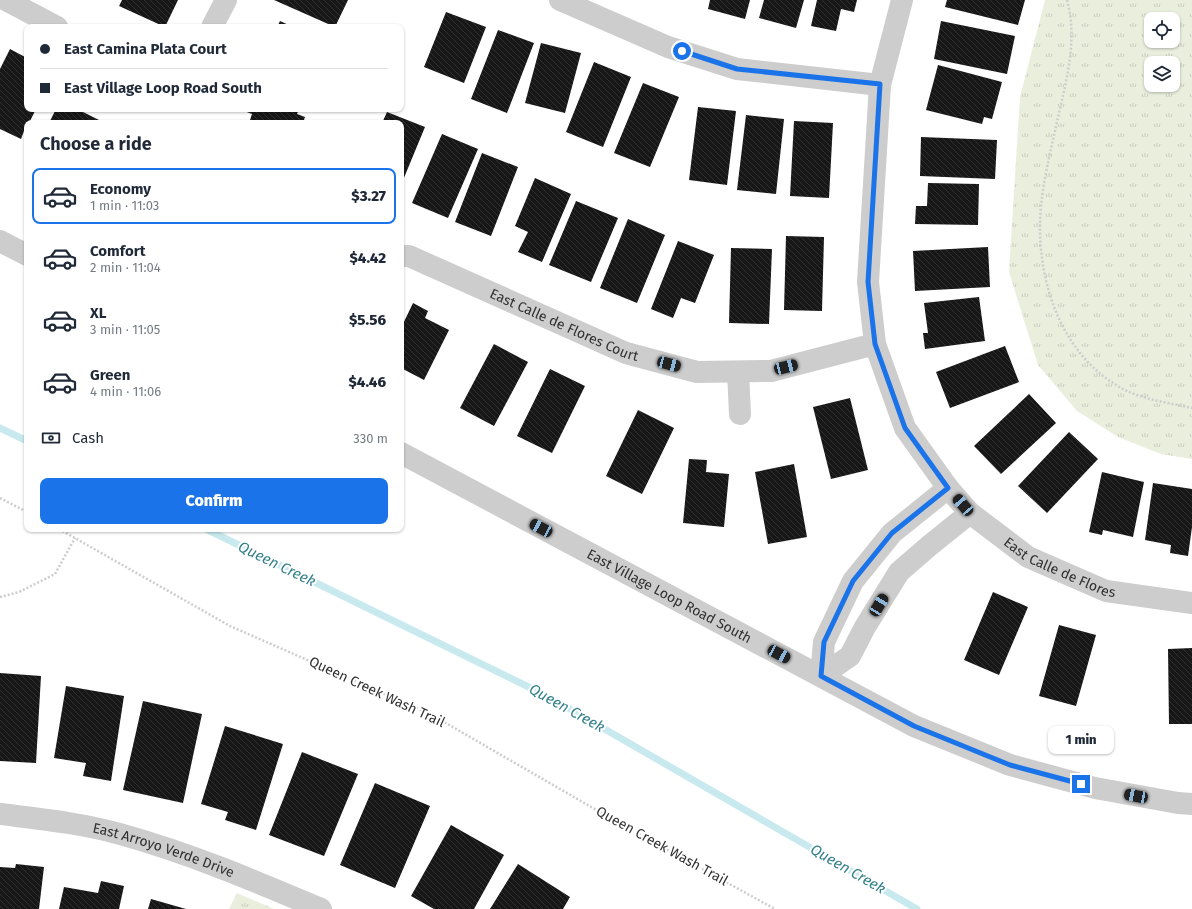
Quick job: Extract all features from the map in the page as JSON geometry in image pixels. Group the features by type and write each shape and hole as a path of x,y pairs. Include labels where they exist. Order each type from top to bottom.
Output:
{"street":[{"path":"6,0 51,24"},
{"path":"214,24 226,0"},
{"path":"560,0 668,46 737,69 880,84"},
{"name":"East Calle de Flores","path":"902,0 880,84 868,282 875,344 905,428 948,488 970,513 1028,557 1106,591 1192,604"},
{"path":"0,241 24,253"},
{"name":"East Calle de Flores Court","path":"404,256 409,256 626,353 697,372 771,371 875,344"},
{"path":"738,372 740,414"},
{"name":"East Village Loop Road South","path":"404,455 914,726 1010,765 1095,788 1178,803 1192,804"},
{"path":"821,676 824,642 853,581 892,533 948,488"},
{"path":"821,676 850,656 865,627 899,572 970,513"},
{"name":"East Arroyo Verde Drive","path":"0,814 54,821 125,836 182,853 321,909"}],"path":[{"path":"1067,0 1069,7 1071,49 1068,76 1055,130 1043,193 1040,226 1041,258 1056,316 1074,347 1101,375 1126,390 1156,401 1192,408"},
{"path":"0,498 24,510"},
{"name":"Queen Creek Wash Trail","path":"64,532 230,626 430,714 631,830 775,909"},
{"path":"0,597 19,592 55,574 75,538"}],"green space":[{"path":"1045,0 1192,0 1192,459 1161,454 1118,437 1077,411 1038,365 1009,272 1020,97"},
{"path":"237,893 274,909 229,909"}],"building":[{"path":"122,0 178,0 166,24 158,24 119,6"},
{"path":"274,0 348,0 336,24 328,24"},
{"path":"710,0 750,0 745,19 708,9"},
{"path":"764,0 804,0 796,28 759,18"},
{"path":"817,0 857,0 854,12 841,9 836,31 811,26"},
{"path":"947,0 1025,0 1018,25 945,7"},
{"path":"446,12 486,27 464,83 424,67"},
{"path":"280,21 286,24 278,24"},
{"path":"941,21 1015,36 1007,74 934,59"},
{"path":"498,30 534,43 507,113 471,99"},
{"path":"541,43 581,53 565,113 525,103"},
{"path":"10,49 24,56 24,112 34,112 30,120 24,120 24,131 21,139 0,129 0,69"},
{"path":"594,62 631,77 603,147 566,132"},
{"path":"938,65 1002,82 992,119 984,117 982,124 926,110"},
{"path":"643,83 679,97 650,167 614,153"},
{"path":"698,107 736,111 727,185 689,180"},
{"path":"54,112 83,112 99,120 50,120"},
{"path":"247,112 298,112 297,114 305,117 304,120 250,120 252,114"},
{"path":"387,112 425,127 404,178 404,120 383,120"},
{"path":"746,115 784,119 776,194 737,190"},
{"path":"794,121 833,123 829,198 790,196"},
{"path":"442,134 478,149 448,218 412,203"},
{"path":"921,137 997,140 995,179 920,176"},
{"path":"482,153 518,167 491,236 455,222"},
{"path":"535,178 571,194 542,262 518,252 528,232 515,226"},
{"path":"928,183 979,184 978,225 915,224 916,206 927,206"},
{"path":"576,201 618,218 591,282 549,265"},
{"path":"628,219 665,235 637,303 600,288"},
{"path":"786,236 824,237 822,311 784,310"},
{"path":"678,241 714,255 695,303 681,298 673,318 651,309"},
{"path":"988,247 990,287 915,291 913,251"},
{"path":"731,248 772,249 769,324 729,323"},
{"path":"979,297 985,341 925,349 923,333 928,333 924,303"},
{"path":"413,303 428,311 425,318 449,330 424,380 404,370 404,322"},
{"path":"494,344 528,362 494,426 460,408"},
{"path":"1005,346 1019,382 950,408 936,372"},
{"path":"550,369 585,386 552,453 517,436"},
{"path":"1029,394 1056,423 1001,474 974,446"},
{"path":"850,398 868,470 831,479 813,407"},
{"path":"638,410 674,428 642,494 606,476"},
{"path":"1069,432 1098,459 1047,513 1018,486"},
{"path":"689,459 707,460 706,472 729,474 724,527 683,523"},
{"path":"794,464 807,537 768,544 755,472"},
{"path":"1102,472 1144,482 1133,537 1103,530 1102,535 1089,532"},
{"path":"1153,483 1192,489 1192,527 1188,556 1170,553 1171,545 1145,540"},
{"path":"993,592 1028,607 999,675 964,660"},
{"path":"1059,625 1096,635 1076,706 1039,696"},
{"path":"1192,648 1192,724 1169,724 1168,649"},
{"path":"0,673 41,676 36,763 0,761"},
{"path":"66,686 124,696 111,781 83,776 86,763 54,758"},
{"path":"143,701 202,714 183,803 123,790"},
{"path":"225,726 283,744 256,830 225,820 228,812 201,804"},
{"path":"302,752 358,774 324,856 269,835"},
{"path":"375,783 430,806 395,888 340,865"},
{"path":"451,825 504,855 474,909 434,909 411,896"},
{"path":"16,864 44,867 39,909 0,909 0,867 15,868"},
{"path":"518,864 570,897 563,909 490,909"},
{"path":"101,881 124,886 119,909 59,909 64,887 98,893"},
{"path":"151,899 186,909 148,909"}],"waterway":[{"name":"Queen Creek","path":"0,428 24,440"},
{"name":"Queen Creek","path":"212,532 549,697 917,909"}],"route":[{"path":"682,51 737,69 880,84 868,282 875,344 905,428 948,488 892,533 853,581 824,642 821,676 914,726 1010,765 1081,784"}]}
